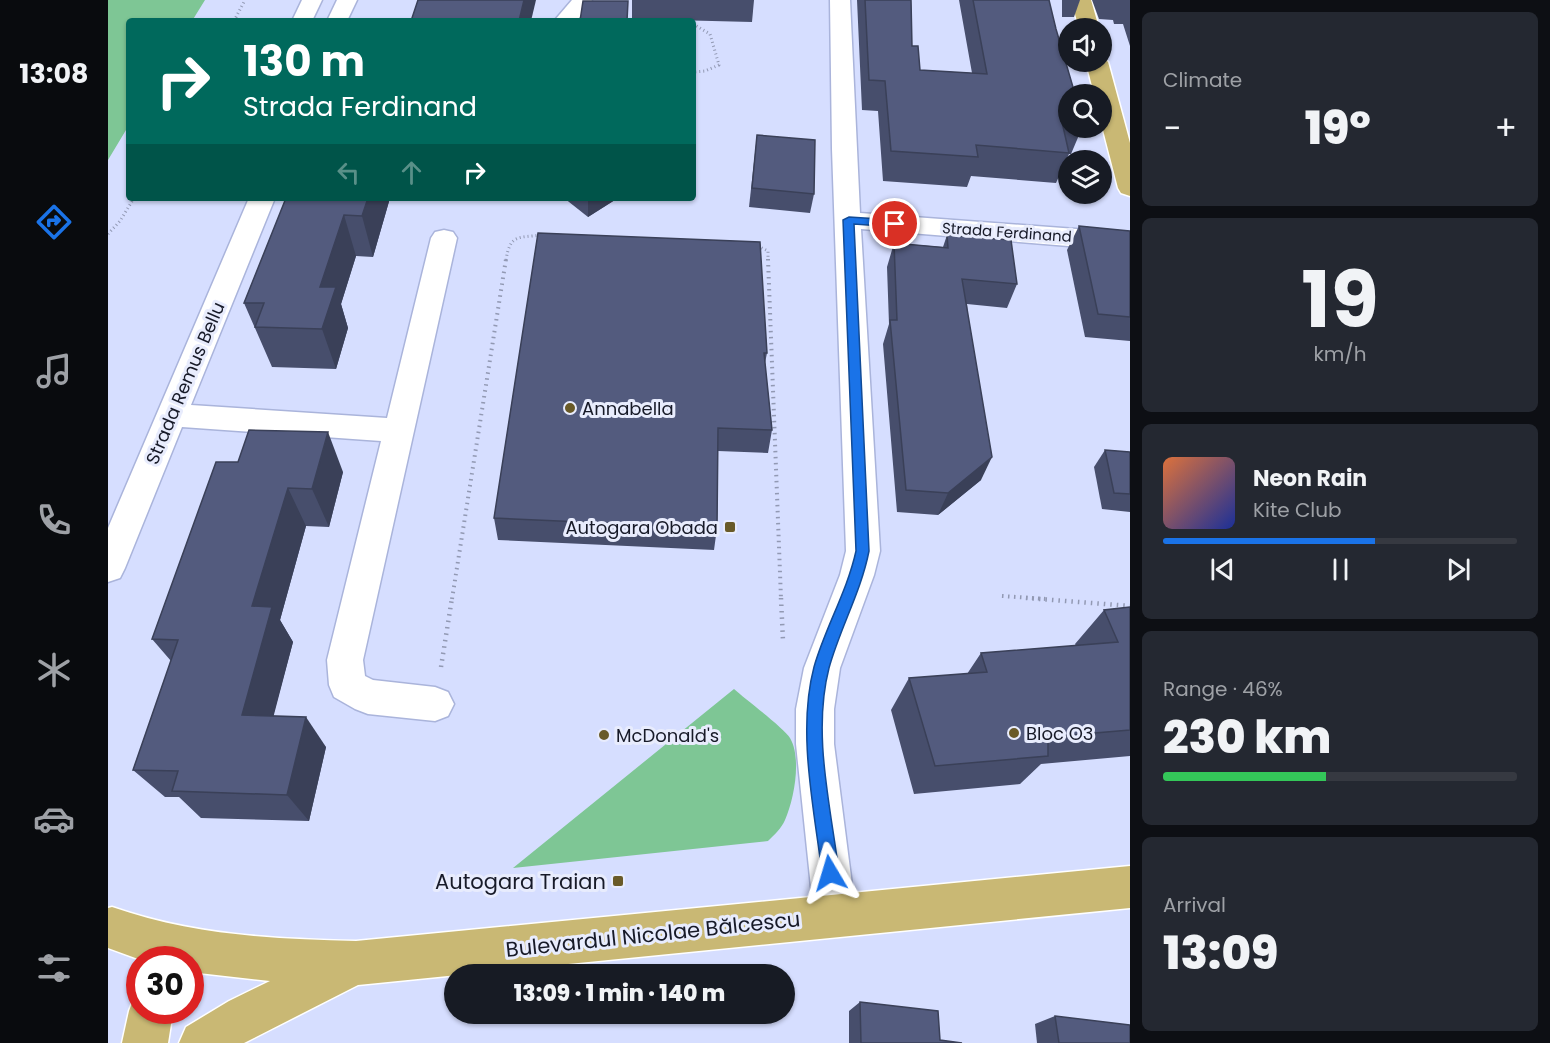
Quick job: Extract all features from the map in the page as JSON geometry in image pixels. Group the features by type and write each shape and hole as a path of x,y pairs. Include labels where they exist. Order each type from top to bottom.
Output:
{"main road":[{"path":"1081,0 1086,18"},
{"path":"1100,72 1130,188"},
{"name":"Bulevardul Nicolae Bălcescu","path":"110,928 163,945 207,953 280,960 356,963 1130,887"},
{"path":"110,928 135,946"},
{"name":"Bulevardul Nicolae Bălcescu","path":"202,1043 245,1017 356,963"},
{"path":"145,1043 149,1024"}],"street":[{"path":"303,18 312,0"},
{"path":"339,18 347,0"},
{"path":"567,18 579,7 582,0"},
{"path":"835,916 815,744 815,710 822,668 857,575 862,551 840,0"},
{"name":"Strada Remus Bellu","path":"108,568 261,201"},
{"name":"Strada Ferdinand","path":"849,220 1130,242"},
{"path":"435,704 368,697 347,685 345,660 397,430 444,238"},
{"path":"172,415 397,430"}],"path":[{"path":"236,18 245,0"},
{"path":"696,25 703,27 712,35 719,64 705,71 696,72"},
{"path":"108,234 120,221 132,201"},
{"path":"435,704 508,245 515,238 549,236"},
{"path":"747,246 759,246 768,251 783,641"},
{"path":"1002,596 1130,606"}],"green space":[{"path":"108,0 205,0 194,18 126,18 126,130 108,160"},
{"path":"734,689 780,728 794,746 796,767 791,802 783,823 768,841 513,868"}],"building":[{"path":"418,0 524,0 520,18 412,18"},
{"path":"865,0 911,0 912,46 918,46 920,70 987,74 973,0 1049,0 1058,36 1058,72 1069,72 1072,84 1058,84 1058,138 1066,138 1068,150 1058,150 1058,152 976,145 978,157 891,151 885,81 869,80"},
{"path":"583,1 628,1 627,18 580,18"},
{"path":"757,135 815,140 814,194 752,188"},
{"path":"285,201 367,201 362,216 344,215 320,287 336,287 322,329 255,327 264,303 244,303"},
{"path":"1079,226 1130,231 1130,317 1098,314"},
{"path":"538,233 760,242 767,353 764,353 772,430 718,428 717,528 494,518"},
{"path":"947,235 1011,240 1017,284 962,279 992,457 948,493 906,490 890,320 897,320 894,243 948,248"},
{"path":"249,430 328,432 312,489 288,488 252,606 272,607 242,715 306,717 287,795 172,791 178,771 133,770 178,640 152,639 216,462 238,462"},
{"path":"1105,450 1130,452 1130,494 1114,493"},
{"name":"Bloc O3","path":"1130,607 1130,730 1048,737 1048,756 935,766 909,678 987,672 981,653 1118,642 1104,610"},
{"path":"860,1002 938,1011 940,1040 962,1043 861,1043"},
{"path":"1055,1016 1130,1025 1130,1043 1059,1043"}],"place":[{"name":"Annabella","path":"570,408"},
{"name":"Autogara Obada","path":"730,527"},
{"name":"Bloc O3","path":"1014,733"},
{"name":"McDonald's","path":"604,735"},
{"name":"Autogara Traian","path":"618,881"}],"route":[{"path":"830,873 815,744 815,710 822,668 857,575 862,551 849,220 895,224"}]}
